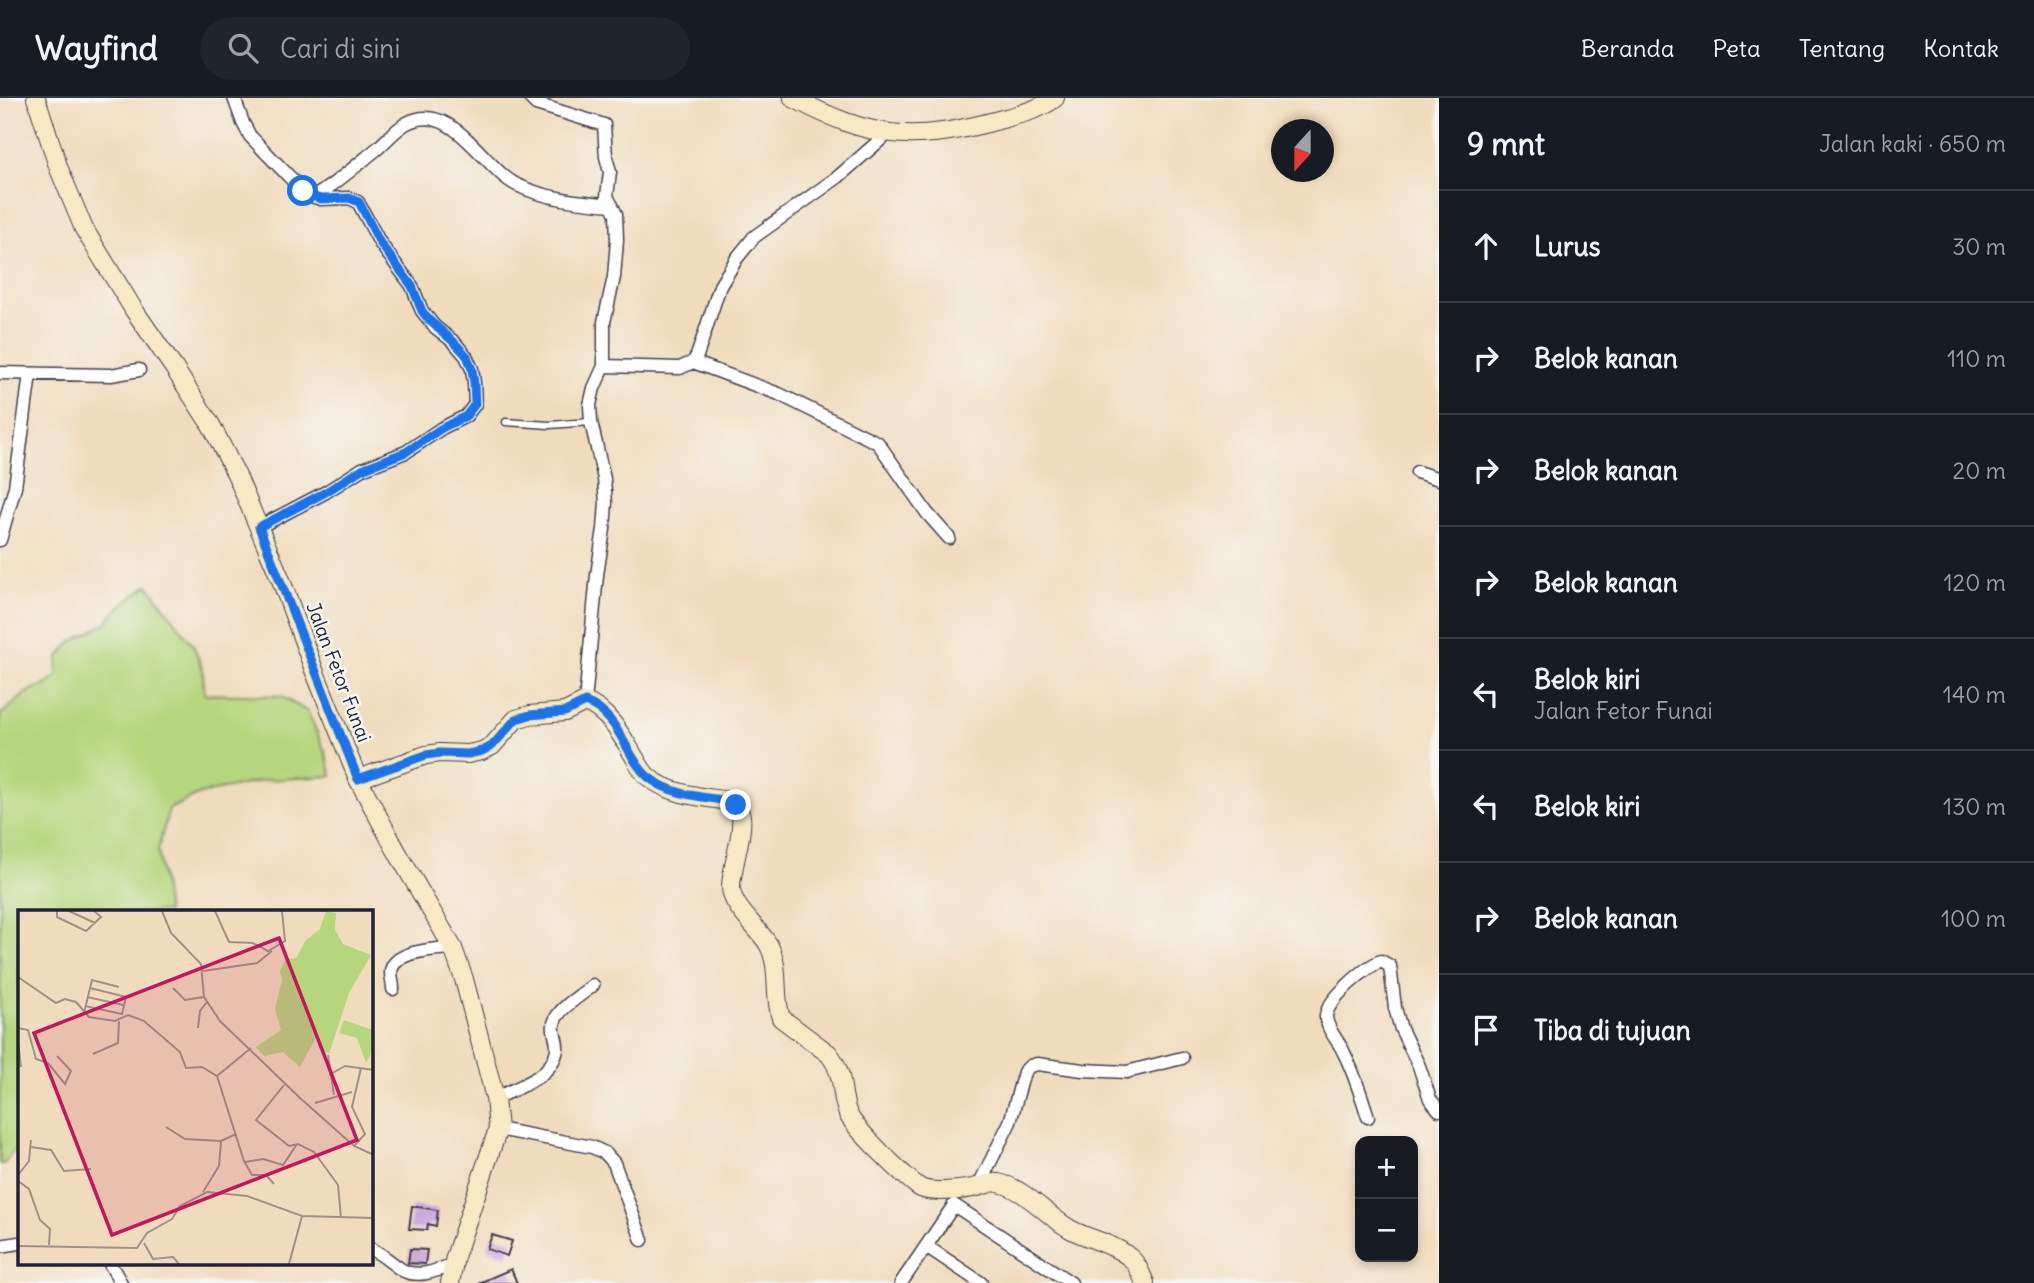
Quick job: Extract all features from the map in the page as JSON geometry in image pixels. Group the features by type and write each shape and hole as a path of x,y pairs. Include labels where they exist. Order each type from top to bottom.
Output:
{"street":[{"name":"Jalan Fetor Funai","path":"36,98 59,169 84,229 211,425 237,476 358,779 453,948 464,979 495,1098 498,1129 453,1264 450,1283"},
{"path":"234,98 250,136 303,191 314,197 349,198 359,202 380,243 412,286 422,311 467,356 474,383 475,404 466,416 406,452 362,469 326,492 259,527"},
{"path":"530,98 536,104 604,125 610,172 607,196 617,214 614,277 604,322 604,366 590,405 606,503 585,702"},
{"path":"793,98 830,117 864,129 887,134 924,135 1033,111 1055,98"},
{"path":"314,197 342,178 406,124 425,118 436,119 450,126 510,181 519,186 574,201 612,205"},
{"path":"604,366 680,368 693,362 720,286 754,237 838,177 887,134"},
{"path":"693,362 779,394 878,443 949,538"},
{"path":"0,373 111,375 139,370"},
{"path":"0,540 15,488 30,374"},
{"path":"1417,472 1439,479"},
{"path":"0,490 15,488"},
{"path":"358,779 426,755 482,751 492,746 516,719 565,712 585,702"},
{"path":"585,702 598,709 613,725 650,778 673,790 730,801 736,805 742,820 733,867 732,895 773,954 781,1017 833,1059 842,1078 846,1108 854,1124 923,1189 935,1191 978,1187 993,1182 1006,1185 1069,1228 1127,1255 1136,1264 1145,1283"},
{"path":"393,989 391,972 396,961 402,956 453,948"},
{"path":"1368,1117 1353,1072 1330,1030 1326,1013 1336,997 1381,961 1390,966 1395,1007 1401,1029 1419,1066 1430,1099 1439,1111"},
{"path":"495,1098 534,1080 548,1067 557,1048 553,1030 555,1020 593,985"},
{"path":"978,1187 1004,1136 1024,1072 1030,1066 1037,1064 1128,1072 1182,1058"},
{"path":"498,1129 557,1139 606,1153 614,1163 642,1240"},
{"path":"901,1283 954,1205 1071,1283"},
{"path":"0,1246 18,1243"},
{"path":"926,1246 981,1283"},
{"path":"373,1250 407,1273 425,1273 453,1264"},
{"path":"111,1266 121,1283"}],"lane":[{"path":"506,422 549,425 591,422"}],"green space":[{"path":"148,585 193,645 203,670 204,694 281,696 308,712 326,754 332,776 266,780 200,794 169,809 158,850 167,910 18,910 18,1145 4,1164 0,1164 0,715 29,691 47,684 57,676 58,658 71,642 105,624 120,606"}],"building":[{"path":"412,1206 438,1210 436,1226 428,1224 427,1230 409,1229"},
{"path":"492,1235 512,1241 507,1256 487,1249"},
{"path":"410,1249 427,1250 425,1264 408,1263"},
{"path":"511,1269 517,1283 479,1283"}],"route":[{"path":"303,191 321,199 349,198 359,202 380,243 412,286 422,311 435,327 467,356 474,383 475,404 466,416 406,452 362,469 326,492 259,527 358,779 426,755 482,751 492,746 516,719 565,712 585,702 598,709 621,734 650,778 673,790 730,801 736,805"}]}
